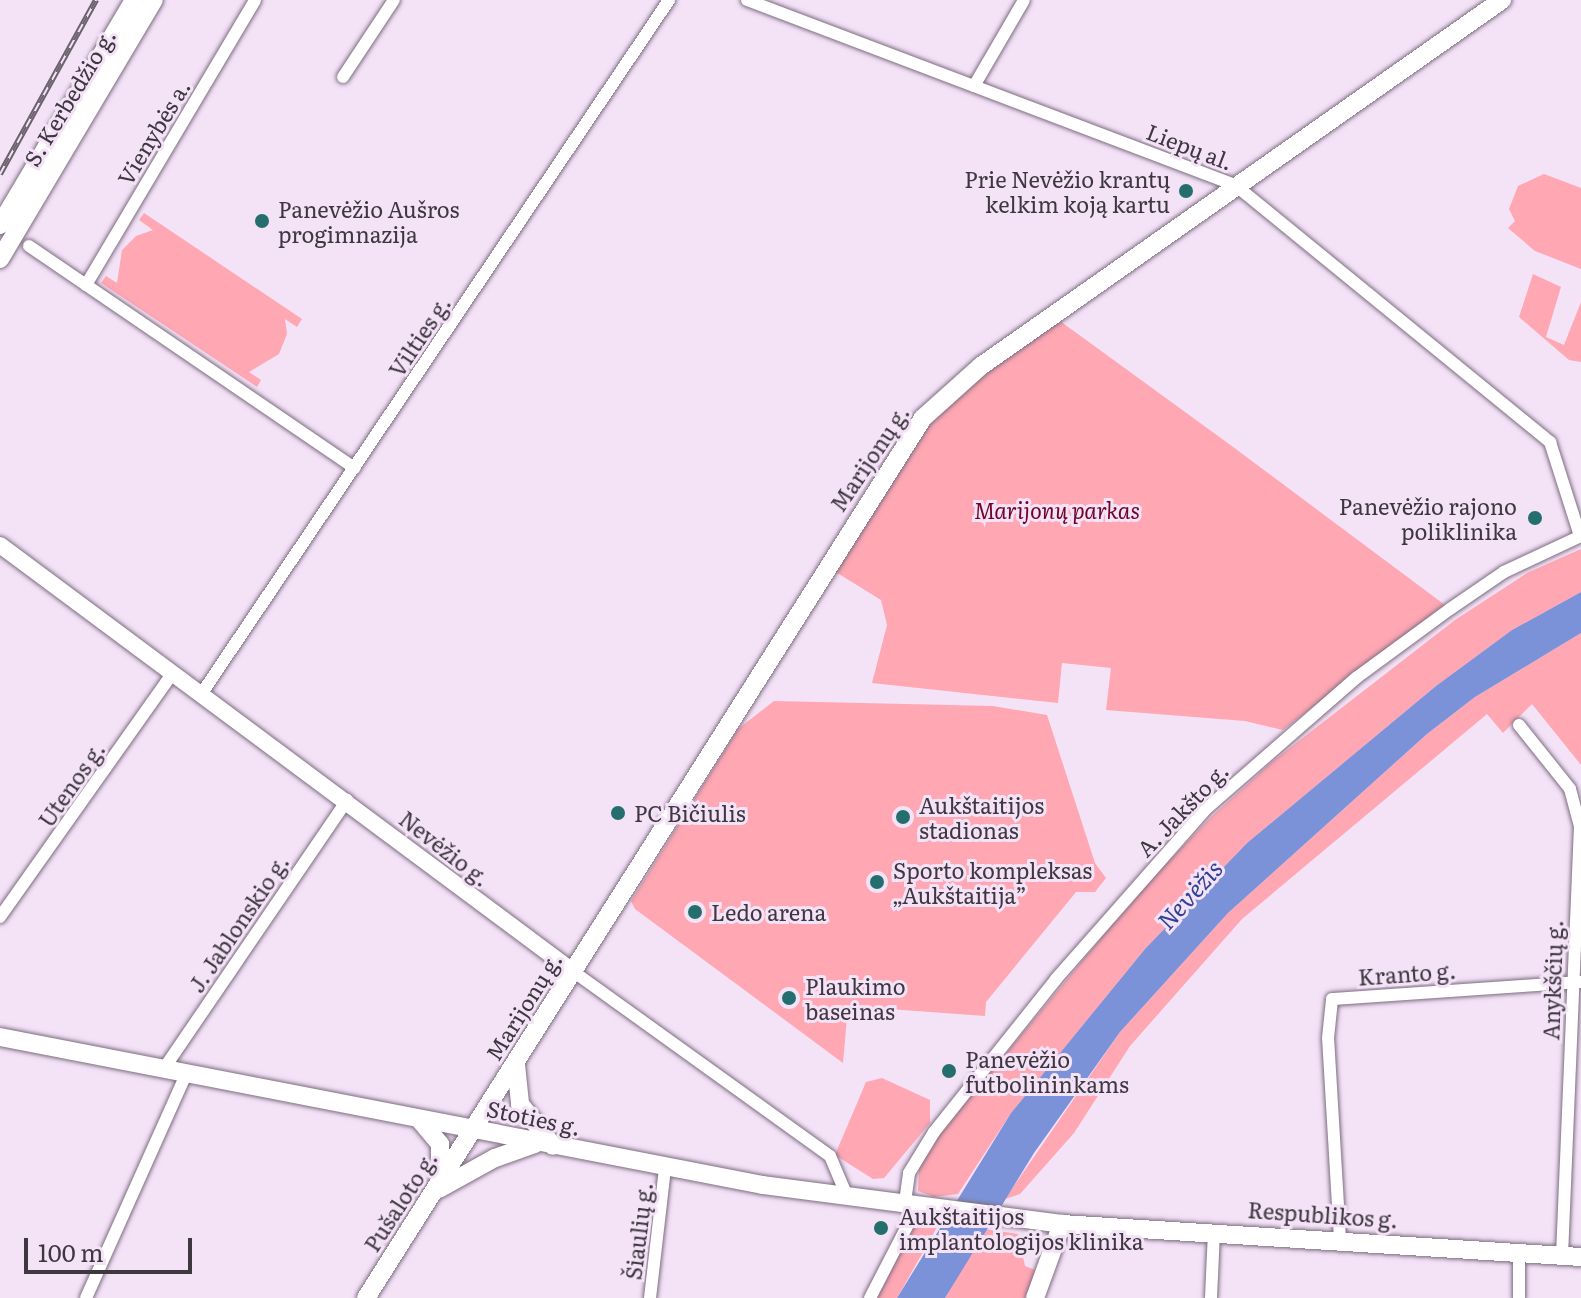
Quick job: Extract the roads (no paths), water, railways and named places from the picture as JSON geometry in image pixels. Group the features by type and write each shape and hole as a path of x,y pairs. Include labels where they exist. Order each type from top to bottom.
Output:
{"main road":[{"name":"S. Kerbedžio g.","path":"0,225 134,0"},
{"name":"S. Kerbedžio g.","path":"0,259 154,0"},
{"name":"Marijonų g.","path":"474,1129 923,418 981,366 1502,0"},
{"name":"Stoties g.","path":"0,1037 665,1168 1062,1224"},
{"path":"437,1188 495,1158 545,1145 520,1104 514,1078 517,1062"},
{"path":"416,1117 430,1127 440,1144 437,1188"},
{"name":"Pušaloto g.","path":"366,1298 474,1129"},
{"path":"1035,1298 1062,1224"},
{"name":"Respublikos g.","path":"1062,1224 1340,1239 1581,1257"}],"street":[{"name":"Vienybės a.","path":"86,285 255,0"},
{"path":"343,77 394,0"},
{"name":"Vilties g.","path":"202,693 669,0"},
{"name":"Liepų al.","path":"747,0 1235,185 1550,442 1581,536"},
{"path":"974,86 1024,0"},
{"path":"29,246 354,468"},
{"name":"A. Jakšto g.","path":"870,1298 912,1202 909,1173 934,1132 1086,944 1207,808 1356,678 1450,609 1504,572 1581,536"},
{"name":"Nevėžio g.","path":"0,545 347,800 574,972 830,1156 847,1196"},
{"name":"Utenos g.","path":"0,917 173,673"},
{"name":"Anykščių g.","path":"1519,725 1558,771 1577,805 1576,981 1562,1255"},
{"name":"J. Jablonskio g.","path":"163,1070 347,800"},
{"name":"Kranto g.","path":"1340,1239 1328,1038 1332,999 1576,981"},
{"path":"86,1298 186,1074"},
{"name":"Šiaulių g.","path":"650,1298 665,1168"},
{"path":"1211,1298 1214,1232"},
{"path":"1519,1252 1519,1298"}],"water":[{"path":"1581,592 1581,633 1475,697 1427,734 1228,913 1120,1032 1034,1153 945,1298 897,1298 1011,1113 1145,949 1247,843 1436,686 1512,630"}],"railway":[{"path":"0,174 96,0"}],"place":[{"name":"Prie Nevėžio krantų kelkim koją kartu","path":"1186,191"},
{"name":"Panevėžio Aušros progimnazija","path":"262,221"},
{"name":"Panevėžio rajono poliklinika","path":"1535,518"},
{"name":"PC Bičiulis","path":"618,813"},
{"name":"Aukštaitijos stadionas","path":"903,817"},
{"name":"Sporto kompleksas „Aukštaitija”","path":"877,882"},
{"name":"Ledo arena","path":"695,912"},
{"name":"Plaukimo baseinas","path":"789,998"},
{"name":"Panevėžio futbolininkams","path":"949,1071"},
{"name":"Aukštaitijos implantologijos klinika","path":"881,1228"}],"park label":[{"name":"Marijonų parkas","path":"1057,510"}],"water label":[{"name":"Nevėžis","path":"1189,894"}]}
